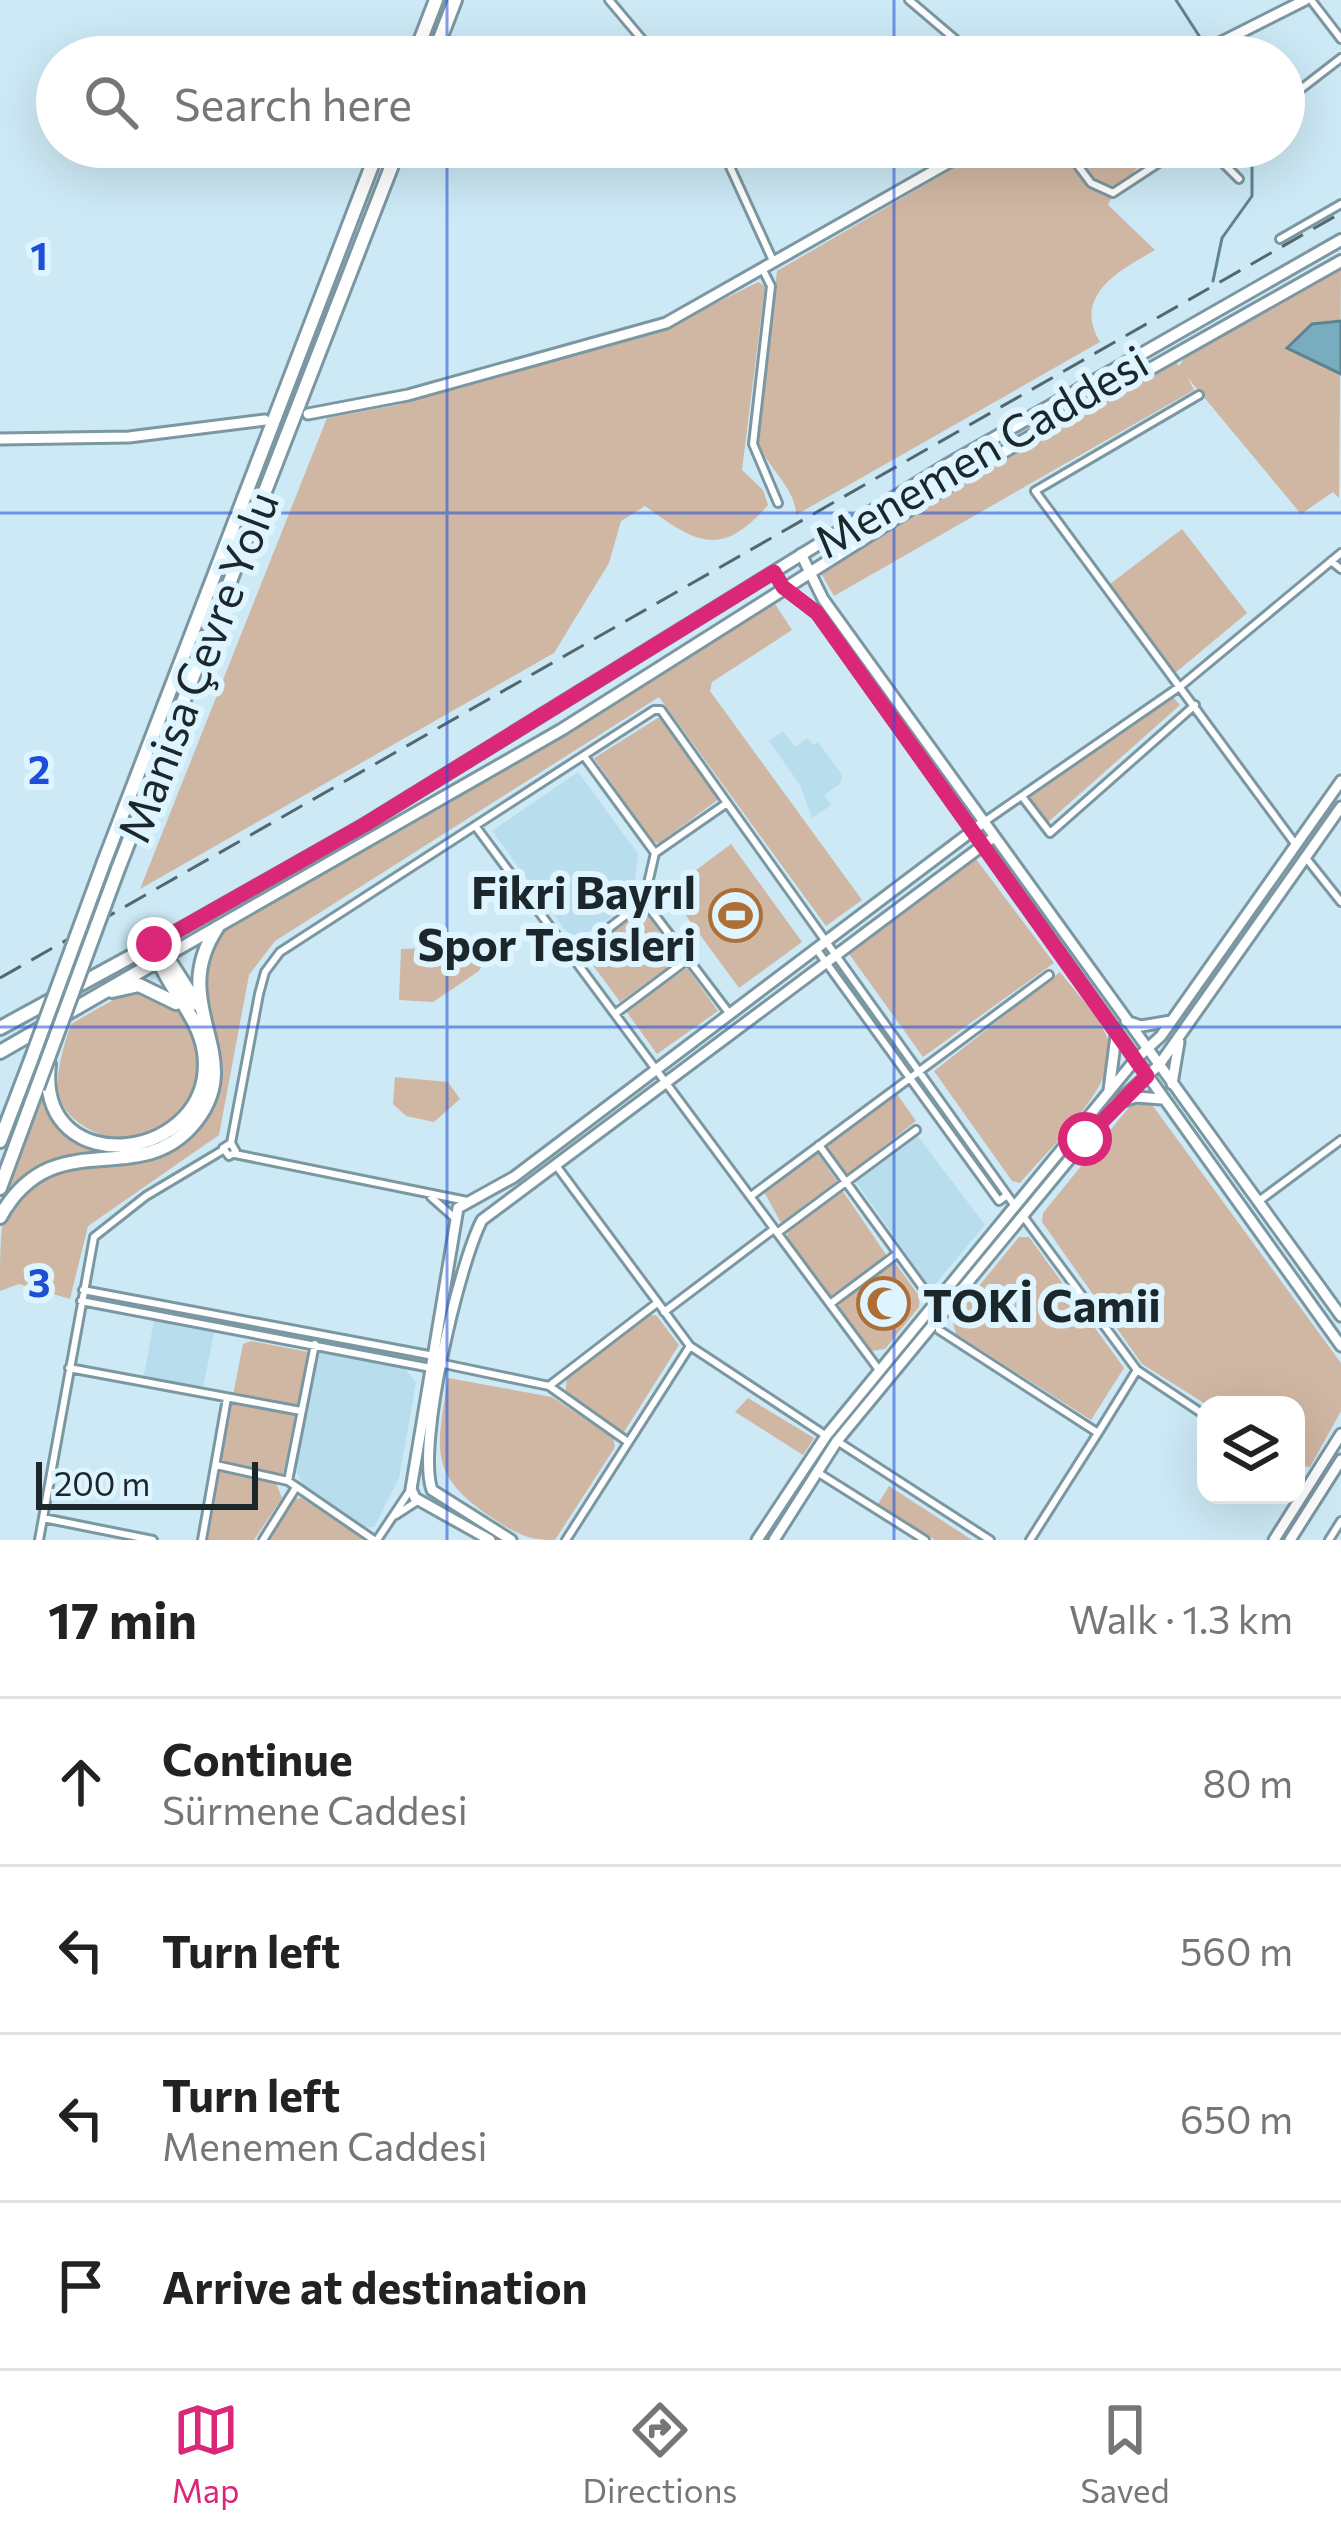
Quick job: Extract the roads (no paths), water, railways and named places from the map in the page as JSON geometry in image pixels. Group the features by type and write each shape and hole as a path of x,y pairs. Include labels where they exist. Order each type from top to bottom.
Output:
{"highway":[{"path":"422,36 436,0"},
{"path":"442,36 455,0"},
{"name":"Manisa Çevre Yolu","path":"0,1140 372,168"},
{"name":"Manisa Çevre Yolu","path":"0,1188 118,869 391,168"},
{"path":"52,1045 47,1087 64,1124 95,1143 130,1147 172,1130 199,1093 205,1055 194,1011 195,980 199,958 217,928"},
{"path":"0,1217 24,1185 57,1166 159,1150 193,1125 206,1106 214,1070 194,1011 154,944"},
{"name":"Menemen Caddesi","path":"0,1028 154,944"},
{"name":"Menemen Caddesi","path":"0,1052 162,958"},
{"path":"92,999 140,985 194,1011"}],"main road":[{"path":"1235,36 1308,0"},
{"path":"308,414 408,395 666,322 939,168"},
{"name":"Menemen Caddesi","path":"154,944 364,825 801,554 1341,240"},
{"name":"Menemen Caddesi","path":"162,958 561,730 982,464 1341,261"},
{"path":"0,440 130,437 266,420"},
{"path":"801,554 812,568 823,599 1341,1316"},
{"path":"774,572 783,587 817,613 1341,1346"},
{"path":"758,1540 879,1370 1135,1060 1172,1022 1341,781"},
{"path":"774,1540 818,1472 831,1439 1115,1104 1159,1065 1341,807"},
{"path":"831,947 984,822"},
{"path":"426,1492 458,1208 661,1074 831,947 994,837"},
{"path":"1296,845 1306,857"},
{"path":"458,1221 468,1228 481,1222 731,1016 820,955"},
{"path":"1126,1022 1141,1026 1172,1022"},
{"path":"1109,1093 1115,1030"},
{"path":"1172,1084 1181,1032"},
{"path":"1115,1104 1136,1097 1164,1100"},
{"path":"412,1485 437,1363 481,1222 481,1207 471,1201"},
{"path":"1274,1540 1341,1434"},
{"path":"1290,1540 1341,1460"},
{"path":"412,1485 511,1540"},
{"path":"412,1485 490,1540"}],"street":[{"path":"609,0 640,36"},
{"path":"909,0 951,36"},
{"path":"1308,0 1341,39"},
{"path":"1305,86 1341,58"},
{"path":"731,168 774,263"},
{"path":"1080,168 1091,183 1113,193 1151,168"},
{"path":"1228,168 1239,179"},
{"path":"1280,238 1341,204"},
{"path":"763,270 771,286 753,444 778,503"},
{"path":"1199,395 1035,491 1296,845"},
{"path":"984,822 1024,799 1182,686 1341,553"},
{"path":"1331,562 1341,569"},
{"path":"1024,799 1050,833 1196,705"},
{"path":"235,1154 231,1143 259,994 271,963 584,756 662,710 1015,1205"},
{"path":"584,756 655,853"},
{"path":"574,956 644,901 655,853 727,803"},
{"path":"476,827 879,1370"},
{"path":"1306,857 1341,902"},
{"path":"644,901 731,1016"},
{"path":"820,955 999,1202 1007,1195"},
{"path":"616,1013 687,959"},
{"path":"751,1196 1049,975"},
{"path":"664,1312 916,1130"},
{"path":"1258,1201 1341,1140"},
{"path":"39,1540 94,1238 103,1226 231,1143"},
{"path":"819,1145 934,1303 934,1323 1098,1433"},
{"path":"223,1150 471,1201"},
{"path":"553,1161 690,1346 990,1540"},
{"path":"428,1195 458,1221"},
{"path":"1022,1216 1137,1370 1197,1410"},
{"path":"830,1304 897,1254"},
{"path":"83,1290 550,1386 628,1442"},
{"path":"81,1301 437,1363"},
{"path":"550,1386 657,1303"},
{"path":"288,1481 315,1344"},
{"path":"566,1540 690,1346"},
{"path":"69,1368 301,1411"},
{"path":"1030,1540 1137,1370"},
{"path":"202,1540 227,1398"},
{"path":"216,1465 288,1481 376,1540 412,1485"},
{"path":"818,1472 925,1540"},
{"path":"263,1540 295,1490"},
{"path":"393,1517 426,1492"},
{"path":"43,1518 153,1540"},
{"path":"1329,1540 1341,1521"}],"waterway":[{"path":"1176,0 1199,36"},
{"path":"1213,281 1222,238 1252,196 1252,168"}],"railway":[{"path":"0,978 1341,213"}],"place":[{"name":"Fikri Bayrıl Spor Tesisleri","path":"735,916"},
{"name":"TOKİ Camii","path":"884,1303"}]}
